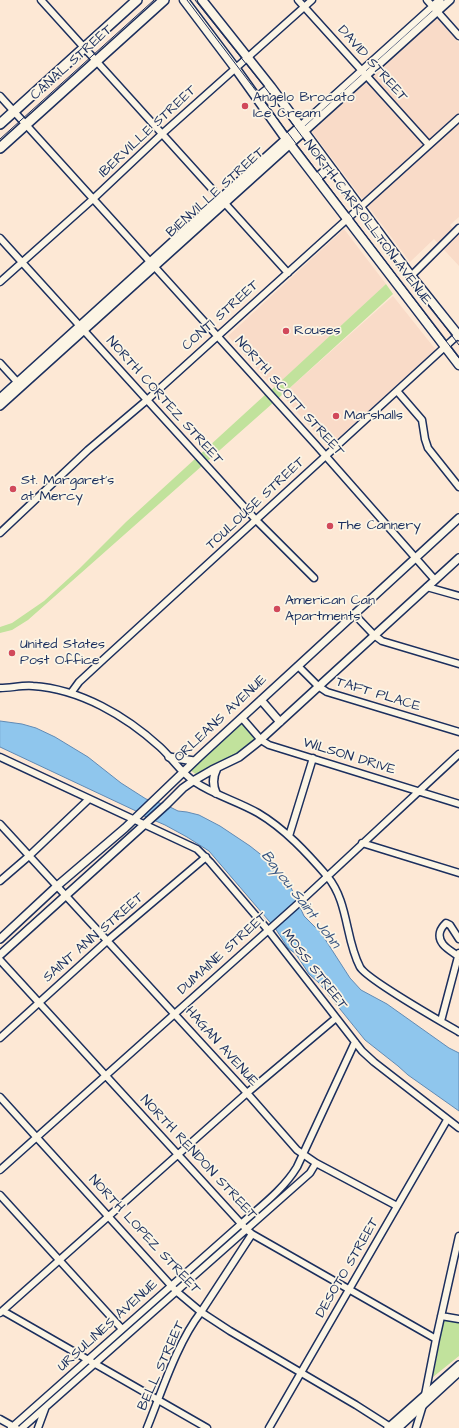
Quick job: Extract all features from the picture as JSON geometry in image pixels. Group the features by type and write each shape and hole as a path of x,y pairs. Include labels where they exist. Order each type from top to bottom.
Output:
{"main road":[{"name":"CANAL STREET","path":"0,124 137,0"},
{"name":"CANAL STREET","path":"0,148 164,0"},
{"name":"NORTH CARROLLTON AVENUE","path":"184,0 288,141 459,365"},
{"name":"NORTH CARROLLTON AVENUE","path":"202,0 271,87 411,276 459,335"},
{"path":"213,38 224,28"},
{"path":"257,98 271,87"},
{"path":"317,178 330,167"},
{"path":"399,285 411,276"}],"street":[{"path":"41,0 163,133 288,273"},
{"name":"DAVID STREET","path":"298,0 429,145"},
{"name":"IBERVILLE STREET","path":"0,282 93,200 163,133 312,0"},
{"path":"427,0 459,36"},
{"name":"BIENVILLE STREET","path":"435,9 440,0"},
{"name":"BIENVILLE STREET","path":"0,406 20,384 288,141 435,9 450,0"},
{"name":"NORTH SCOTT STREET","path":"0,96 326,456 435,580"},
{"name":"CONTI STREET","path":"0,533 88,450 147,400 459,118"},
{"path":"411,276 459,228"},
{"name":"NORTH CORTEZ STREET","path":"0,238 256,520 314,578"},
{"name":"TOULOUSE STREET","path":"71,693 79,682 106,657 459,335"},
{"path":"0,363 20,384"},
{"name":"BIENVILLE STREET","path":"0,398 20,384"},
{"path":"397,391 422,420 425,440 428,448 459,487"},
{"name":"ORLEANS AVENUE","path":"0,939 57,886 156,799 194,761 459,518"},
{"name":"ORLEANS AVENUE","path":"0,955 183,788 193,781 239,757 261,740 459,558"},
{"path":"427,587 459,596"},
{"path":"354,614 374,636 382,642 459,664"},
{"name":"TAFT PLACE","path":"298,666 326,692 459,732"},
{"path":"0,688 34,686 60,690 71,693 103,708 124,719 144,733 193,781 257,812 277,825 327,876 337,890 356,959 362,971 459,1032"},
{"path":"261,700 280,722"},
{"name":"WILSON DRIVE","path":"242,718 261,740 269,745 459,804"},
{"name":"DUMAINE STREET","path":"0,1170 301,901 459,754"},
{"name":"MOSS STREET","path":"0,757 89,798 136,817 192,847 206,857 270,928 355,1042 374,1062 459,1128"},
{"path":"169,757 194,761"},
{"path":"289,836 313,758"},
{"path":"216,793 213,783 217,768"},
{"path":"0,881 29,856 89,798"},
{"name":"HAGAN AVENUE","path":"0,824 297,1150 316,1163 398,1206"},
{"path":"362,843 459,873"},
{"name":"SAINT ANN STREET","path":"0,1038 107,941 206,857"},
{"path":"441,1021 459,954 441,943 439,936 443,925 446,923 450,924 459,939"},
{"name":"NORTH RENDON STREET","path":"0,960 243,1226 252,1234 436,1338"},
{"path":"207,1428 1,1312 247,1094 336,1018"},
{"path":"303,1155 355,1042"},
{"name":"NORTH LOPEZ STREET","path":"0,1097 176,1291 201,1312 240,1338 356,1405 390,1427"},
{"name":"DESOTO STREET","path":"270,1428 447,1120"},
{"name":"URSULINES AVENUE","path":"22,1428 176,1291 243,1226 291,1177 303,1155"},
{"name":"URSULINES AVENUE","path":"13,1427 172,1286 243,1226 310,1173 316,1163"},
{"path":"0,1195 122,1329"},
{"name":"BELL STREET","path":"147,1428 183,1340 252,1234"},
{"path":"416,1428 423,1405 436,1338 459,1236"},
{"path":"441,1316 459,1319"},
{"path":"390,1427 459,1365"},
{"path":"398,1428 459,1372"},
{"path":"38,1428 46,1406"},
{"path":"0,1419 13,1427"}],"shaded area":[{"path":"436,16 459,43 459,217 450,225 459,235 459,266 434,239 410,262 312,132"},
{"path":"344,229 386,284 274,388 228,336"},
{"path":"393,296 436,350 328,447 282,395"}],"green space":[{"path":"386,284 393,294 282,395 28,620 12,630 0,633 0,627 12,623 44,601 80,568 126,522"},
{"path":"240,724 242,724 255,738 254,740 236,756 197,775 190,770"},
{"path":"444,1319 459,1322 459,1356 433,1377"}],"water":[{"path":"0,721 22,724 36,728 55,737 88,757 121,783 146,799 166,805 178,811 199,815 220,826 269,861 288,881 304,916 321,933 350,978 361,990 387,1004 449,1048 459,1053 459,1111 408,1075 365,1040 319,983 309,974 296,954 288,948 275,928 209,851 165,825 0,747"}],"tram line":[{"path":"0,139 154,0"},
{"path":"187,0 459,358"},
{"path":"195,0 267,90 459,345"}],"place":[{"name":"Angelo Brocato Ice Cream","path":"245,106"},
{"name":"Rouses","path":"286,331"},
{"name":"Marshalls","path":"336,416"},
{"name":"St. Margaret's at Mercy","path":"13,489"},
{"name":"The Cannery","path":"330,526"},
{"name":"American Can Apartments","path":"277,609"},
{"name":"United States Post Office","path":"12,653"}],"water label":[{"name":"Bayou Saint John","path":"300,900"}]}
